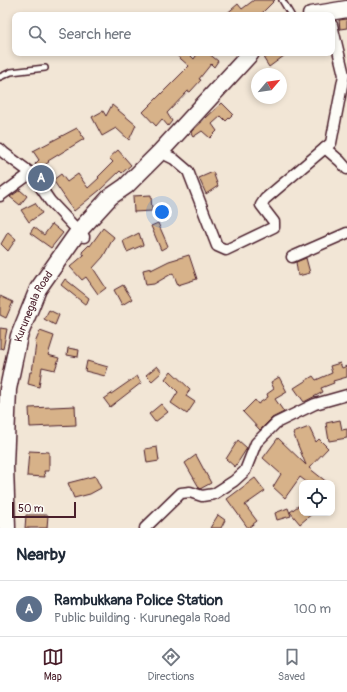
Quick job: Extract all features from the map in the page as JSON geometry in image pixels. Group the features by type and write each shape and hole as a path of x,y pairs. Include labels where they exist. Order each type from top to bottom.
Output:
{"main road":[{"path":"335,15 347,9"},
{"name":"Kurunegala Road","path":"7,528 8,389 19,336 38,289 81,235 248,56"},
{"name":"Kurunegala Road","path":"7,466 17,528"}],"street":[{"path":"160,152 174,159 188,171 218,246 226,250 274,227 274,222 261,205 265,199 331,143 344,75 335,38"},
{"path":"325,148 347,169"},
{"path":"1,153 31,173 50,201 81,235"},
{"path":"0,196 31,173"},
{"path":"292,257 347,233"},
{"path":"145,528 181,493 190,492 202,496 214,494 234,481 245,471 256,444 276,423 315,404 347,395"}],"lane":[{"path":"282,0 289,12"},
{"path":"0,77 11,72 45,68"}],"building":[{"path":"254,0 275,0 263,12 229,12 238,4 242,9"},
{"path":"347,19 347,28 340,29 339,20"},
{"path":"177,56 191,56 194,59 196,56 212,56 218,61 214,67 211,64 199,79 201,80 167,113 172,121 168,126 162,119 156,126 143,112 189,66"},
{"path":"268,56 284,56 269,67 264,59"},
{"path":"222,103 233,114 226,121 221,116 212,124 217,131 210,138 202,131 193,137 191,132"},
{"path":"112,105 136,125 129,140 116,128 102,136 92,117 103,111 106,116"},
{"path":"77,128 84,139 48,161 49,162 38,169 35,164 39,160 33,151"},
{"path":"118,150 131,165 122,173 120,171 100,190 74,211 53,180 61,174 67,182 78,174 88,188 113,162 109,158"},
{"path":"213,172 218,186 206,194 199,178"},
{"path":"20,190 27,196 20,205 10,197"},
{"path":"151,195 152,211 134,212 133,196"},
{"path":"35,203 42,213 29,222 21,210"},
{"path":"158,223 168,246 161,250 151,226"},
{"path":"52,224 63,233 51,248 30,233 34,227 44,235"},
{"path":"103,228 114,237 103,257 93,268 106,288 98,294 86,277 82,280 70,267 84,255 82,252 89,245 90,246"},
{"path":"8,232 16,239 8,251 1,244"},
{"path":"139,233 143,245 127,252 123,241"},
{"path":"189,255 197,279 178,285 173,273 154,284 146,285 143,270 151,268 151,270 169,261"},
{"path":"306,258 310,273 298,276 296,262"},
{"path":"65,279 89,298 86,305 61,285"},
{"path":"123,285 132,299 122,305 114,290"},
{"path":"0,296 13,302 6,318 0,315"},
{"path":"49,310 59,315 55,325 44,319"},
{"path":"0,328 7,329 3,349 0,348"},
{"path":"40,331 54,336 48,355 59,358 55,370 42,367 39,387 28,384 30,372 32,372 35,343"},
{"path":"68,348 79,350 78,357 67,355"},
{"path":"87,361 108,367 105,376 85,371"},
{"path":"340,363 342,368 347,366 347,377 333,381 334,383 321,388 323,392 304,402 294,388 313,376 316,380 332,373 330,366"},
{"path":"157,366 162,372 152,381 146,375"},
{"path":"171,371 190,389 186,396 195,402 187,414 171,403 178,392 165,379"},
{"path":"137,376 141,383 110,407 104,399"},
{"path":"279,377 287,392 275,399 284,412 272,418 260,430 243,412 255,400 258,404 268,397 267,394 274,389 271,382"},
{"path":"161,404 168,412 155,422 149,414"},
{"path":"75,406 76,425 30,427 29,408"},
{"path":"340,420 342,430 347,429 347,438 329,441 326,423"},
{"path":"309,427 316,442 319,439 328,448 309,468 324,480 304,480 300,477 285,498 273,487 281,474 263,458 278,438 306,465 293,433"},
{"path":"238,440 247,448 235,467 226,459"},
{"path":"157,447 159,461 147,463 145,449"},
{"path":"29,451 49,452 49,471 44,471 45,477 27,476"},
{"path":"196,455 211,483 200,489 185,463"},
{"path":"95,476 101,488 90,494 74,498 68,483"},
{"path":"255,478 265,491 245,505 257,521 248,528 227,499"},
{"path":"299,505 299,516 309,516 300,524 290,512"},
{"path":"288,508 291,516 277,520 275,513"},
{"path":"26,515 48,515 47,528 25,528"},
{"path":"218,515 225,520 221,528 210,528"}],"place":[{"name":"Rambukkana Police Station","path":"41,178"}]}
